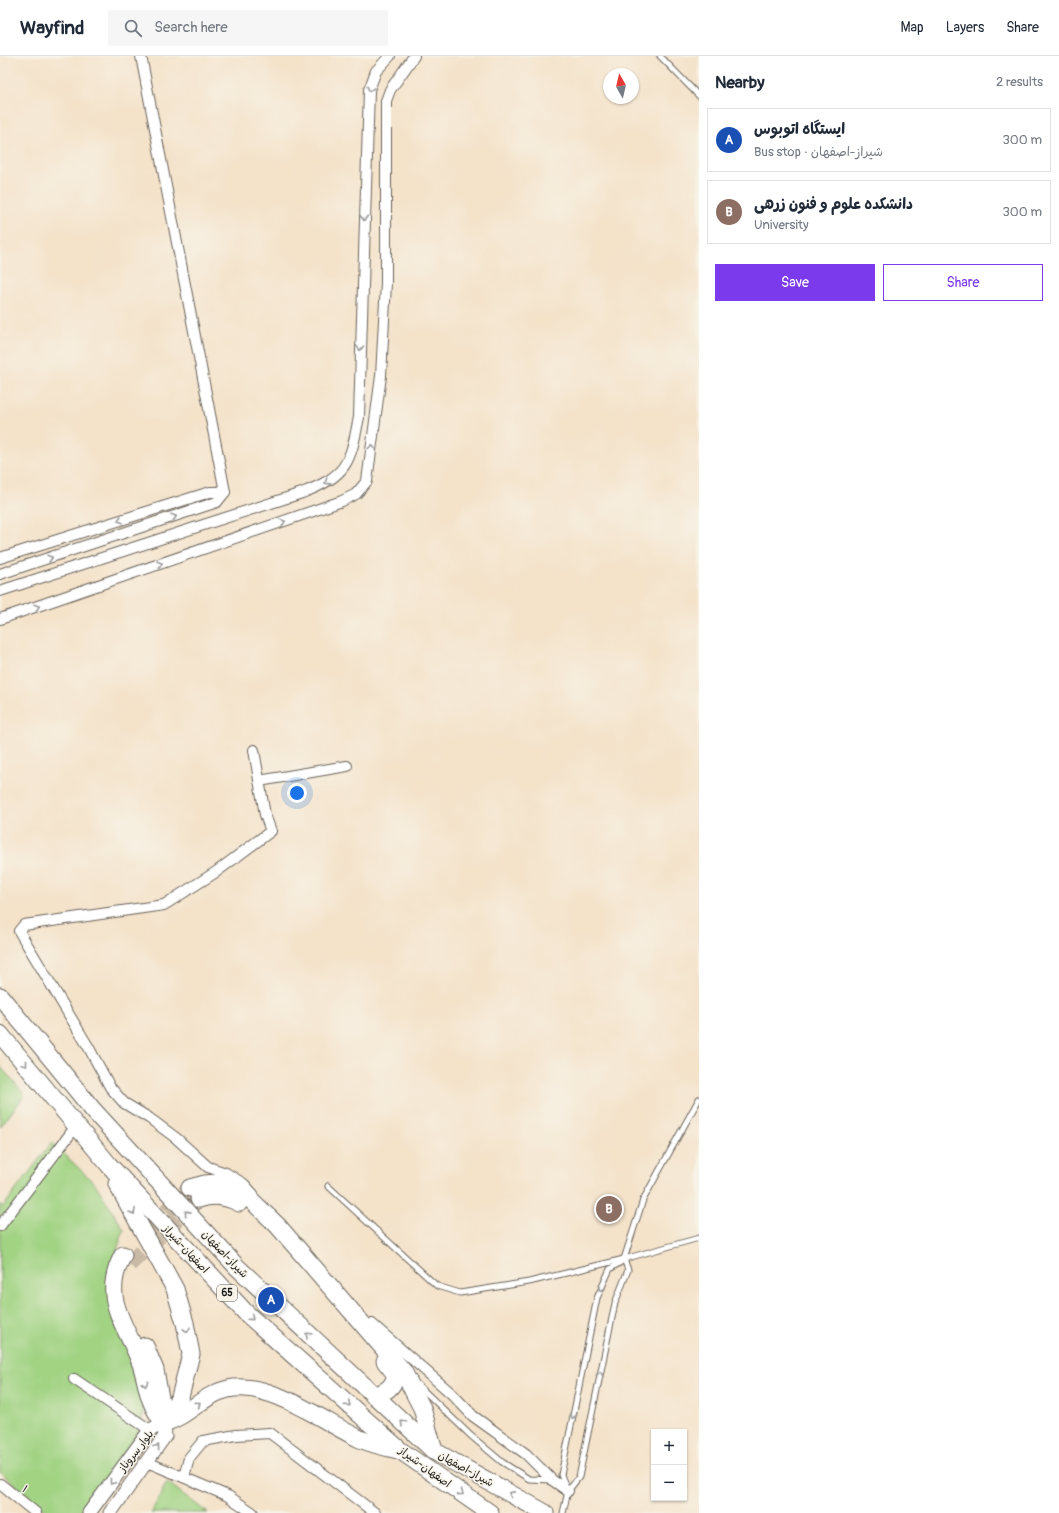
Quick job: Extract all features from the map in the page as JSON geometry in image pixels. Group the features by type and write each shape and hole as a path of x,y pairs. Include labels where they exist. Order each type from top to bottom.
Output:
{"highway":[{"name":"شیراز-اصفهان","path":"0,996 92,1110 236,1267 434,1451 545,1513"},
{"name":"اصفهان-شیراز","path":"0,1034 109,1165 246,1313 401,1451 490,1513"},
{"path":"109,1165 120,1190 175,1289 185,1323 191,1354 180,1396 157,1426"},
{"path":"373,1395 384,1393 394,1382 396,1375 391,1367 366,1341 260,1220 245,1206 230,1198 194,1194 205,1184 217,1183 242,1193 251,1200 278,1226 403,1371 422,1408 434,1451"},
{"path":"126,1260 122,1290 125,1302 155,1370 157,1426"},
{"path":"157,1426 178,1419 207,1397 228,1389 245,1388 274,1394 361,1440 401,1451"}],"street":[{"path":"0,574 217,502 225,492 141,56"},
{"path":"0,591 302,493 327,483 339,472 350,456 358,417 369,90 376,71 390,56"},
{"path":"0,620 342,501 356,494 367,481 381,376 386,283 386,101 390,90 414,56"},
{"path":"0,558 210,492 225,492"},
{"path":"254,750 265,815 271,831 216,872 164,905 24,925 19,932 89,1048 110,1086 124,1103 149,1118 176,1138 208,1167 226,1173 244,1184 374,1326 473,1416 526,1454 552,1480 568,1491"},
{"path":"259,781 347,766"},
{"path":"0,1226 77,1125"},
{"path":"74,1379 157,1426"},
{"name":"بلوار سروناز","path":"89,1513 157,1426 165,1436 110,1513"},
{"path":"184,1477 189,1458 203,1441 236,1435 270,1433 375,1513"},
{"path":"147,1462 228,1496 253,1513"},
{"name":"۱","path":"0,1484 36,1513"}],"lane":[{"path":"660,56 699,96"},
{"path":"568,1491 560,1475 598,1298 610,1269 624,1259 643,1200 699,1100"},
{"path":"328,1186 437,1286 460,1292 529,1282 624,1259 699,1238"},
{"path":"563,1513 568,1491 580,1477 615,1303 628,1270 624,1259"},
{"path":"403,1371 470,1435 502,1462 529,1479 543,1481 552,1480"}],"green space":[{"path":"0,1066 25,1095 0,1127"},
{"path":"52,1142 96,1185 124,1230 108,1274 135,1369 144,1411 137,1437 80,1513 49,1513 0,1472 0,1204 3,1207"},
{"path":"167,1482 208,1513 151,1513"}],"tunnel":[{"path":"149,1229 187,1191"},
{"path":"129,1264 196,1201"}],"place":[{"name":"دانشکده علوم و فنون زرهی","path":"609,1209"},
{"name":"ایستگاه اتوبوس","path":"271,1300"}]}
